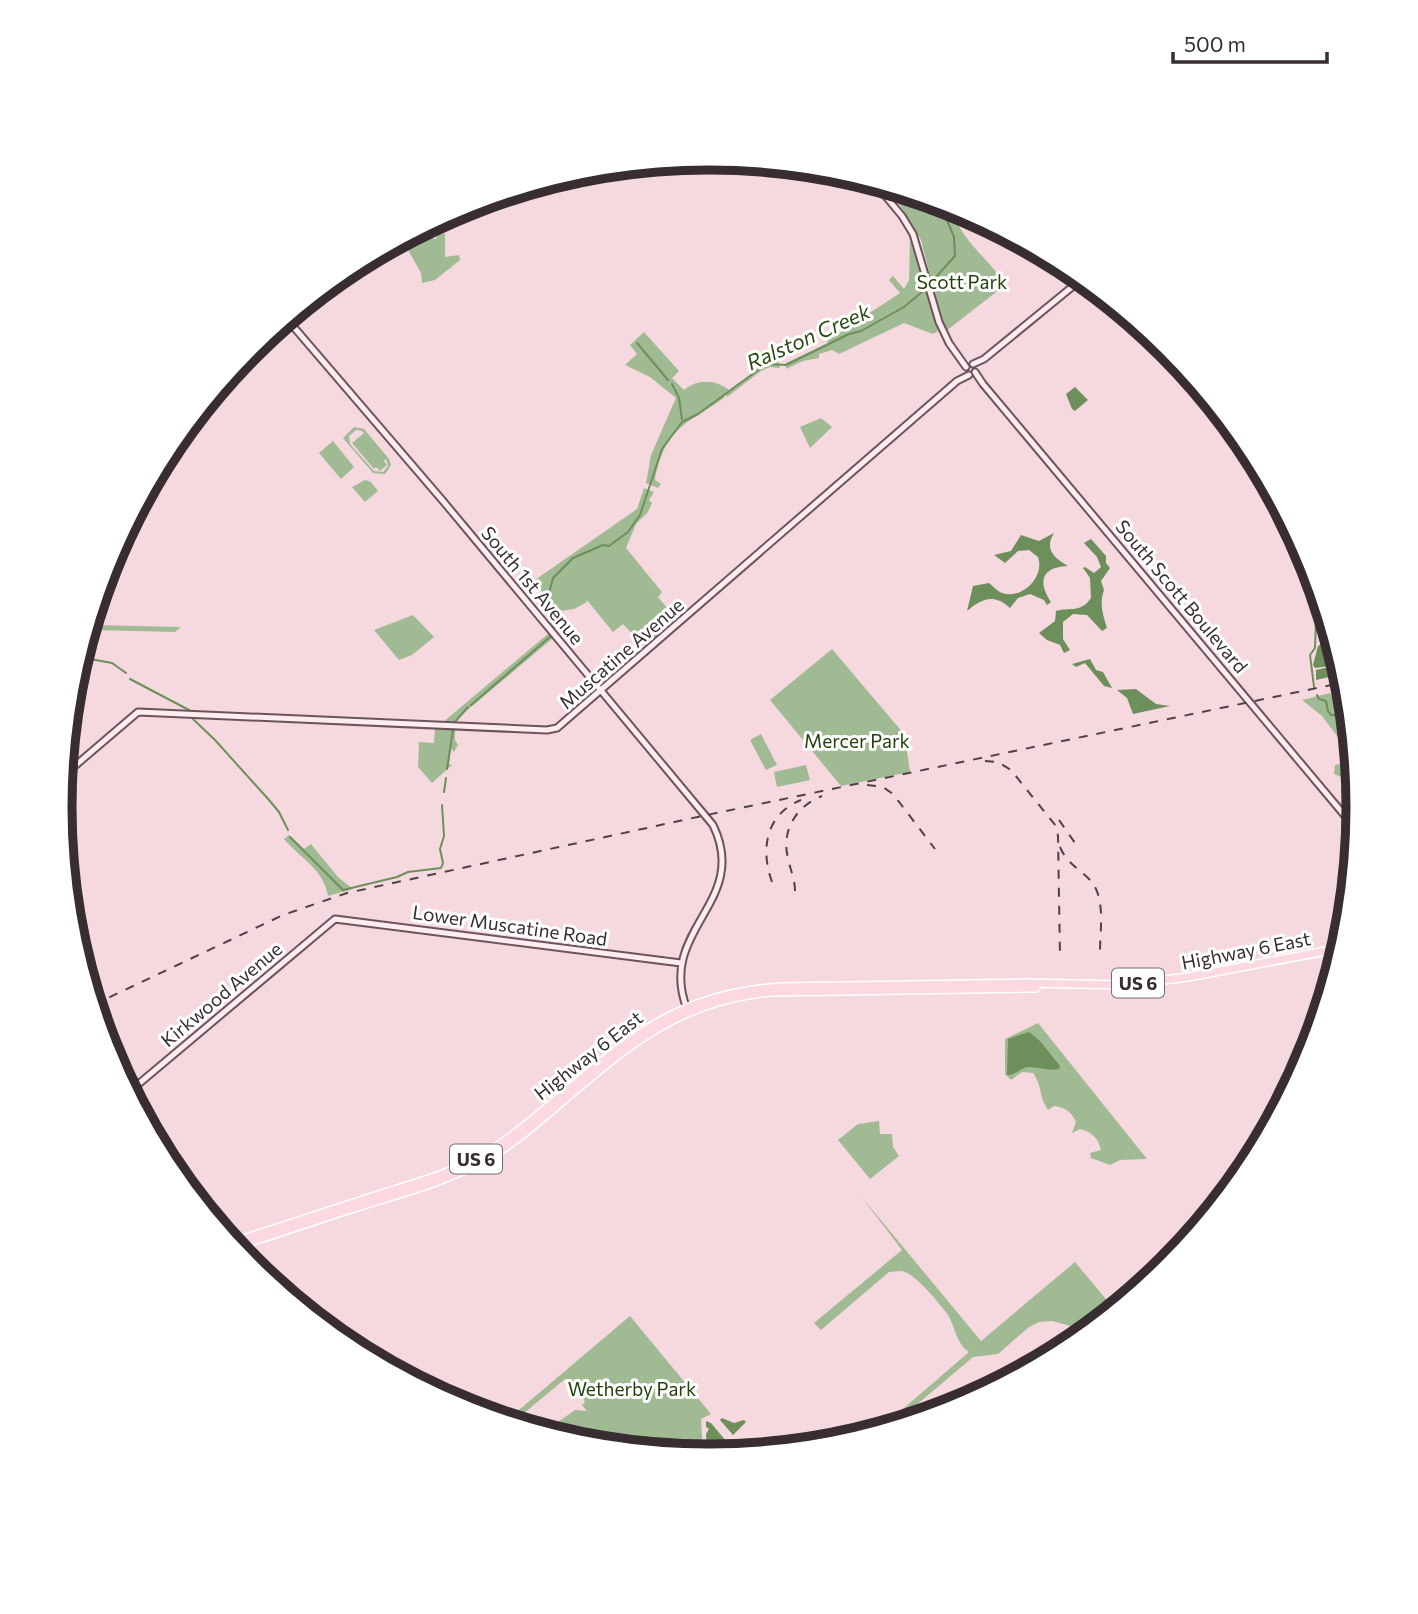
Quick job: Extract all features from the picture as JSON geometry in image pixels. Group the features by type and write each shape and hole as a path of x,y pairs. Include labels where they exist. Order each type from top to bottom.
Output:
{"main road":[{"path":"883,194 913,234 939,322 950,343 971,370"},
{"name":"Muscatine Avenue","path":"73,767 138,712 551,730 559,727 957,381 1074,285"},
{"name":"South 1st Avenue","path":"292,325 708,818 720,843 723,863 719,884 687,945 681,963 680,983 688,1009"},
{"name":"South Scott Boulevard","path":"971,370 1346,818"},
{"name":"Lower Muscatine Road","path":"335,919 681,963"},
{"name":"Kirkwood Avenue","path":"136,1086 335,919"},
{"name":"Highway 6 East","path":"241,1239 431,1178 471,1162 512,1136 625,1042 659,1020 732,993 783,986 1020,983 1123,985 1172,980 1330,950"},
{"name":"Highway 6 East","path":"245,1243 431,1183 477,1165 515,1140 640,1037 688,1009"}],"green space":[{"name":"Scott Park","path":"901,200 956,220 965,236 1004,283 1004,286 946,331 921,240 898,202"},
{"path":"438,233 445,234 445,257 459,255 460,260 435,280 422,283 421,273 407,248 424,236 436,239"},
{"path":"910,240 938,331 933,334 904,323 839,354 832,350 819,354 819,358 803,361 786,369 786,363 828,343 827,341 900,293 889,280 893,276 904,289 909,280"},
{"path":"644,332 679,371 672,378 684,390 706,382 729,390 771,361 778,360 780,368 770,367 761,371 679,429 671,438 659,462 655,480 661,484 658,488 646,483 651,455 676,398 650,377 625,365 637,354 630,345"},
{"path":"821,418 832,427 810,448 800,427"},
{"path":"354,427 364,429 389,459 391,465 385,474 373,473 343,438","holes":["356,430 364,433 352,443 374,469 376,467 380,471 387,465 384,461 386,459 388,466 383,472 374,471 350,444 349,436"]},
{"path":"333,441 354,467 341,479 319,453"},
{"path":"365,480 371,482 378,491 365,502 352,487"},
{"path":"644,488 654,492 649,500 652,503 648,512 636,524 626,548 662,592 658,597 678,621 652,643 640,630 633,635 623,624 613,632 586,599 587,602 574,609 560,611 556,628 550,622 548,606 535,580 637,509"},
{"path":"413,615 434,637 412,655 399,660 374,630"},
{"path":"98,625 181,627 175,632 97,630"},
{"path":"549,633 553,638 451,724 442,723"},
{"name":"Mercer Park","path":"832,649 910,741 906,745 910,772 841,786 770,700"},
{"path":"1330,693 1338,705 1345,780 1334,774 1335,765 1342,763 1340,740 1322,716 1302,700"},
{"path":"435,728 455,730 458,745 454,752 451,749 449,764 452,765 432,783 418,767 419,742 434,743"},
{"path":"761,734 777,765 766,770 750,740"},
{"path":"806,765 810,780 777,787 774,772"},
{"path":"289,835 304,849 311,844 338,877 353,889 328,896 316,871 284,839"},
{"path":"1038,1023 1147,1159 1120,1160 1110,1165 1091,1158 1090,1153 1101,1150 1096,1139 1080,1129 1072,1133 1076,1122 1068,1111 1054,1106 1048,1110 1033,1073 1022,1072 1011,1080 1005,1074 1005,1039"},
{"path":"879,1121 880,1134 892,1134 893,1147 899,1156 870,1179 838,1140 858,1124"},
{"path":"860,1195 981,1341 1075,1262 1109,1303 1076,1328 1052,1321 1039,1322 1029,1327 998,1354 973,1357 908,1412 894,1416 969,1352 961,1344 940,1304 910,1275 903,1271 889,1272 821,1330 814,1323 902,1250"},
{"name":"Wetherby Park","path":"630,1316 711,1414 701,1419 702,1444 685,1443 684,1438 677,1443 626,1439 554,1425 575,1410 587,1411 582,1405 585,1402 579,1392 565,1379 521,1416 515,1414"}],"shaded area":[{"path":"1075,387 1088,400 1075,411 1066,394"},
{"path":"1054,533 1050,548 1058,560 1068,566 1052,569 1044,576 1044,588 1051,602 1047,605 1044,600 1030,594 1018,598 1010,608 998,600 988,599 967,611 973,586 989,583 1000,592 1010,594 1024,590 1035,579 1038,557 1029,550 1018,551 1005,563 994,555 1011,551 1021,535 1039,541"},
{"path":"1091,539 1106,556 1106,563 1110,568 1101,581 1104,590 1102,609 1107,628 1102,631 1087,615 1073,614 1063,622 1063,639 1070,650 1064,653 1060,645 1047,640 1039,633 1055,621 1056,611 1079,608 1091,598 1090,578 1083,568 1094,573 1101,567 1097,557 1084,543"},
{"path":"1325,642 1330,666 1315,668 1313,665 1318,646"},
{"path":"1090,659 1096,670 1103,672 1112,688 1104,686 1085,663 1076,667 1072,664"},
{"path":"1329,667 1333,676 1316,680 1316,670"},
{"path":"1136,689 1156,704 1170,706 1133,714 1127,698 1117,690"},
{"path":"1029,1032 1040,1041 1060,1066 1059,1069 1029,1067 1007,1075 1008,1039"},
{"path":"722,1418 734,1423 744,1420 746,1422 733,1435 720,1420"},
{"path":"706,1421 711,1423 726,1441 707,1444 706,1434 709,1429 706,1427"}],"waterway":[{"name":"Ralston Creek","path":"936,277 955,256 954,237 946,216"},
{"name":"Ralston Creek","path":"554,628 549,593 553,578 573,558 603,545 609,546 628,532 640,515 662,449 682,422 698,414 758,370 770,364 786,365 849,334 861,331 904,307 922,292"},
{"path":"637,343 668,380"},
{"path":"672,384 679,398 682,419"},
{"path":"1314,687 1310,655 1315,648 1317,618"},
{"name":"Ralston Creek","path":"471,705 551,636"},
{"name":"Ralston Creek","path":"89,659 112,663 126,673"},
{"name":"Ralston Creek","path":"130,679 189,710"},
{"path":"1317,695 1319,699 1326,701 1331,715 1340,718"},
{"name":"Ralston Creek","path":"454,723 468,707"},
{"name":"Ralston Creek","path":"193,719 269,800 288,830"},
{"path":"1341,722 1341,728"},
{"name":"Ralston Creek","path":"447,769 453,730"},
{"name":"Ralston Creek","path":"444,792 446,778"},
{"name":"Ralston Creek","path":"290,837 343,890 408,872 441,868 443,863 440,849 444,836 442,805"}],"railway":[{"path":"102,1001 283,915 347,893 1334,684"},
{"path":"985,761 998,762 1011,770 1056,826 1060,956"},
{"path":"867,785 883,787 893,794 935,849"},
{"path":"795,891 786,848 789,829 798,813 822,796"},
{"path":"772,882 767,857 769,834 780,814 801,800"},
{"path":"1059,820 1075,843"},
{"path":"1060,847 1070,862 1095,887 1101,914 1100,951"}]}
